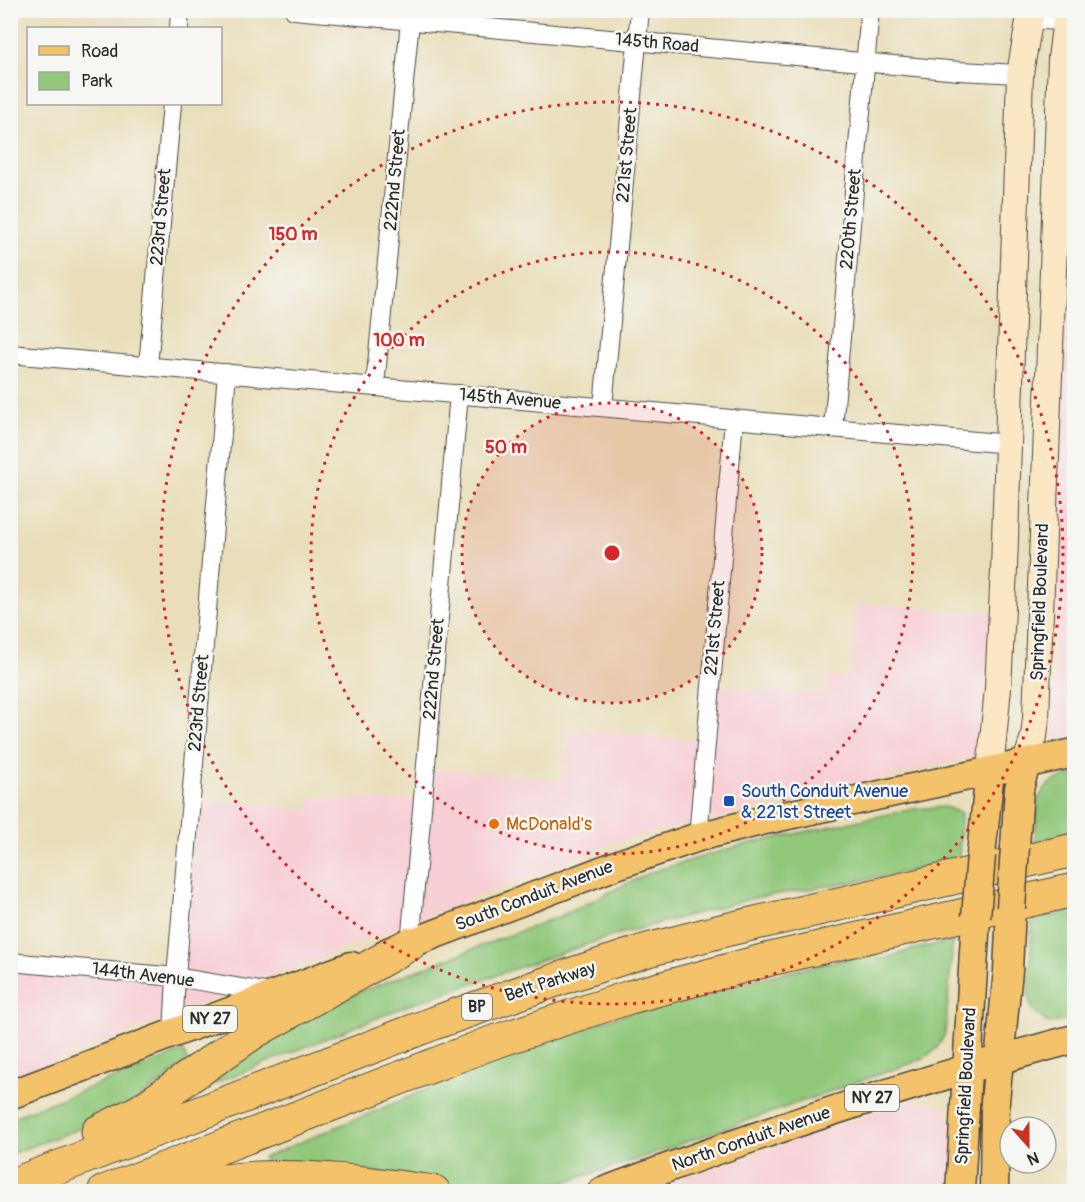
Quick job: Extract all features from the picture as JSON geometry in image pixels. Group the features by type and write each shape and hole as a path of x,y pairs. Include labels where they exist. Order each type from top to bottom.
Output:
{"highway":[{"name":"Belt Parkway","path":"10,1186 424,1027 648,950 742,926 1074,850"},
{"name":"BP","path":"104,1191 482,1046 630,997 780,956 1074,890"},
{"path":"10,1177 140,1111 254,1032 410,944"},
{"path":"165,1191 239,1178 286,1176 341,1179 434,1191"}],"main road":[{"name":"South Conduit Avenue","path":"10,1095 622,863 698,837 1074,753"},
{"name":"Springfield Boulevard","path":"994,1191 996,1101 1008,971 1019,789 1026,763"},
{"name":"Springfield Boulevard","path":"960,1191 972,979 990,771"},
{"name":"North Conduit Avenue","path":"602,1191 888,1093 1074,1039"}],"street":[{"path":"179,27 180,10"},
{"name":"145th Road","path":"294,10 410,16 638,41 959,71 1020,74"},
{"name":"221st Street","path":"603,407 640,10"},
{"name":"220th Street","path":"833,428 870,10"},
{"path":"1030,15 1069,18"},
{"name":"Springfield Boulevard","path":"990,771 998,688 1009,444 1020,74 1030,15"},
{"name":"222nd Street","path":"375,386 410,16"},
{"name":"Springfield Boulevard","path":"1026,763 1034,736 1036,718 1060,58 1069,18"},
{"name":"223rd Street","path":"148,366 172,105"},
{"name":"145th Avenue","path":"10,354 1009,444"},
{"name":"223rd Street","path":"173,1033 227,373"},
{"name":"222nd Street","path":"410,944 459,394"},
{"name":"221st Street","path":"698,837 734,419"},
{"name":"144th Avenue","path":"10,962 176,977 275,994"}],"shaded area":[{"path":"1064,227 1074,228 1074,734 1052,739"},
{"path":"855,604 1000,614 981,755 625,839 11,1078 11,966 181,983 199,798 309,810 310,798 429,800 431,768 562,780 570,729 707,741 711,686 825,694 826,676 849,677"},
{"path":"920,1100 942,1106 948,1115 953,1139 951,1191 646,1192 900,1103"}],"green space":[{"path":"1074,44 1074,228 1064,227"},
{"path":"1074,774 1074,830 1035,842 1037,807 1044,790 1060,778"},
{"path":"945,807 961,813 959,860 882,877 754,898 612,936 414,1003 174,1100 286,1020 563,915 651,872 742,845 913,809"},
{"path":"1074,909 1074,1018 1049,1024 1033,1011 1029,999 1032,921"},
{"path":"953,941 945,1034 937,1048 923,1059 615,1167 560,1183 494,1190 365,1171 265,1162 263,1158 552,1037 690,994 876,952 879,960 914,949"},
{"path":"184,1051 187,1062 135,1102 78,1129 11,1154 11,1118"}],"place":[{"name":"South Conduit Avenue & 221st Street","path":"729,801"},
{"name":"McDonald's","path":"494,824"}]}
